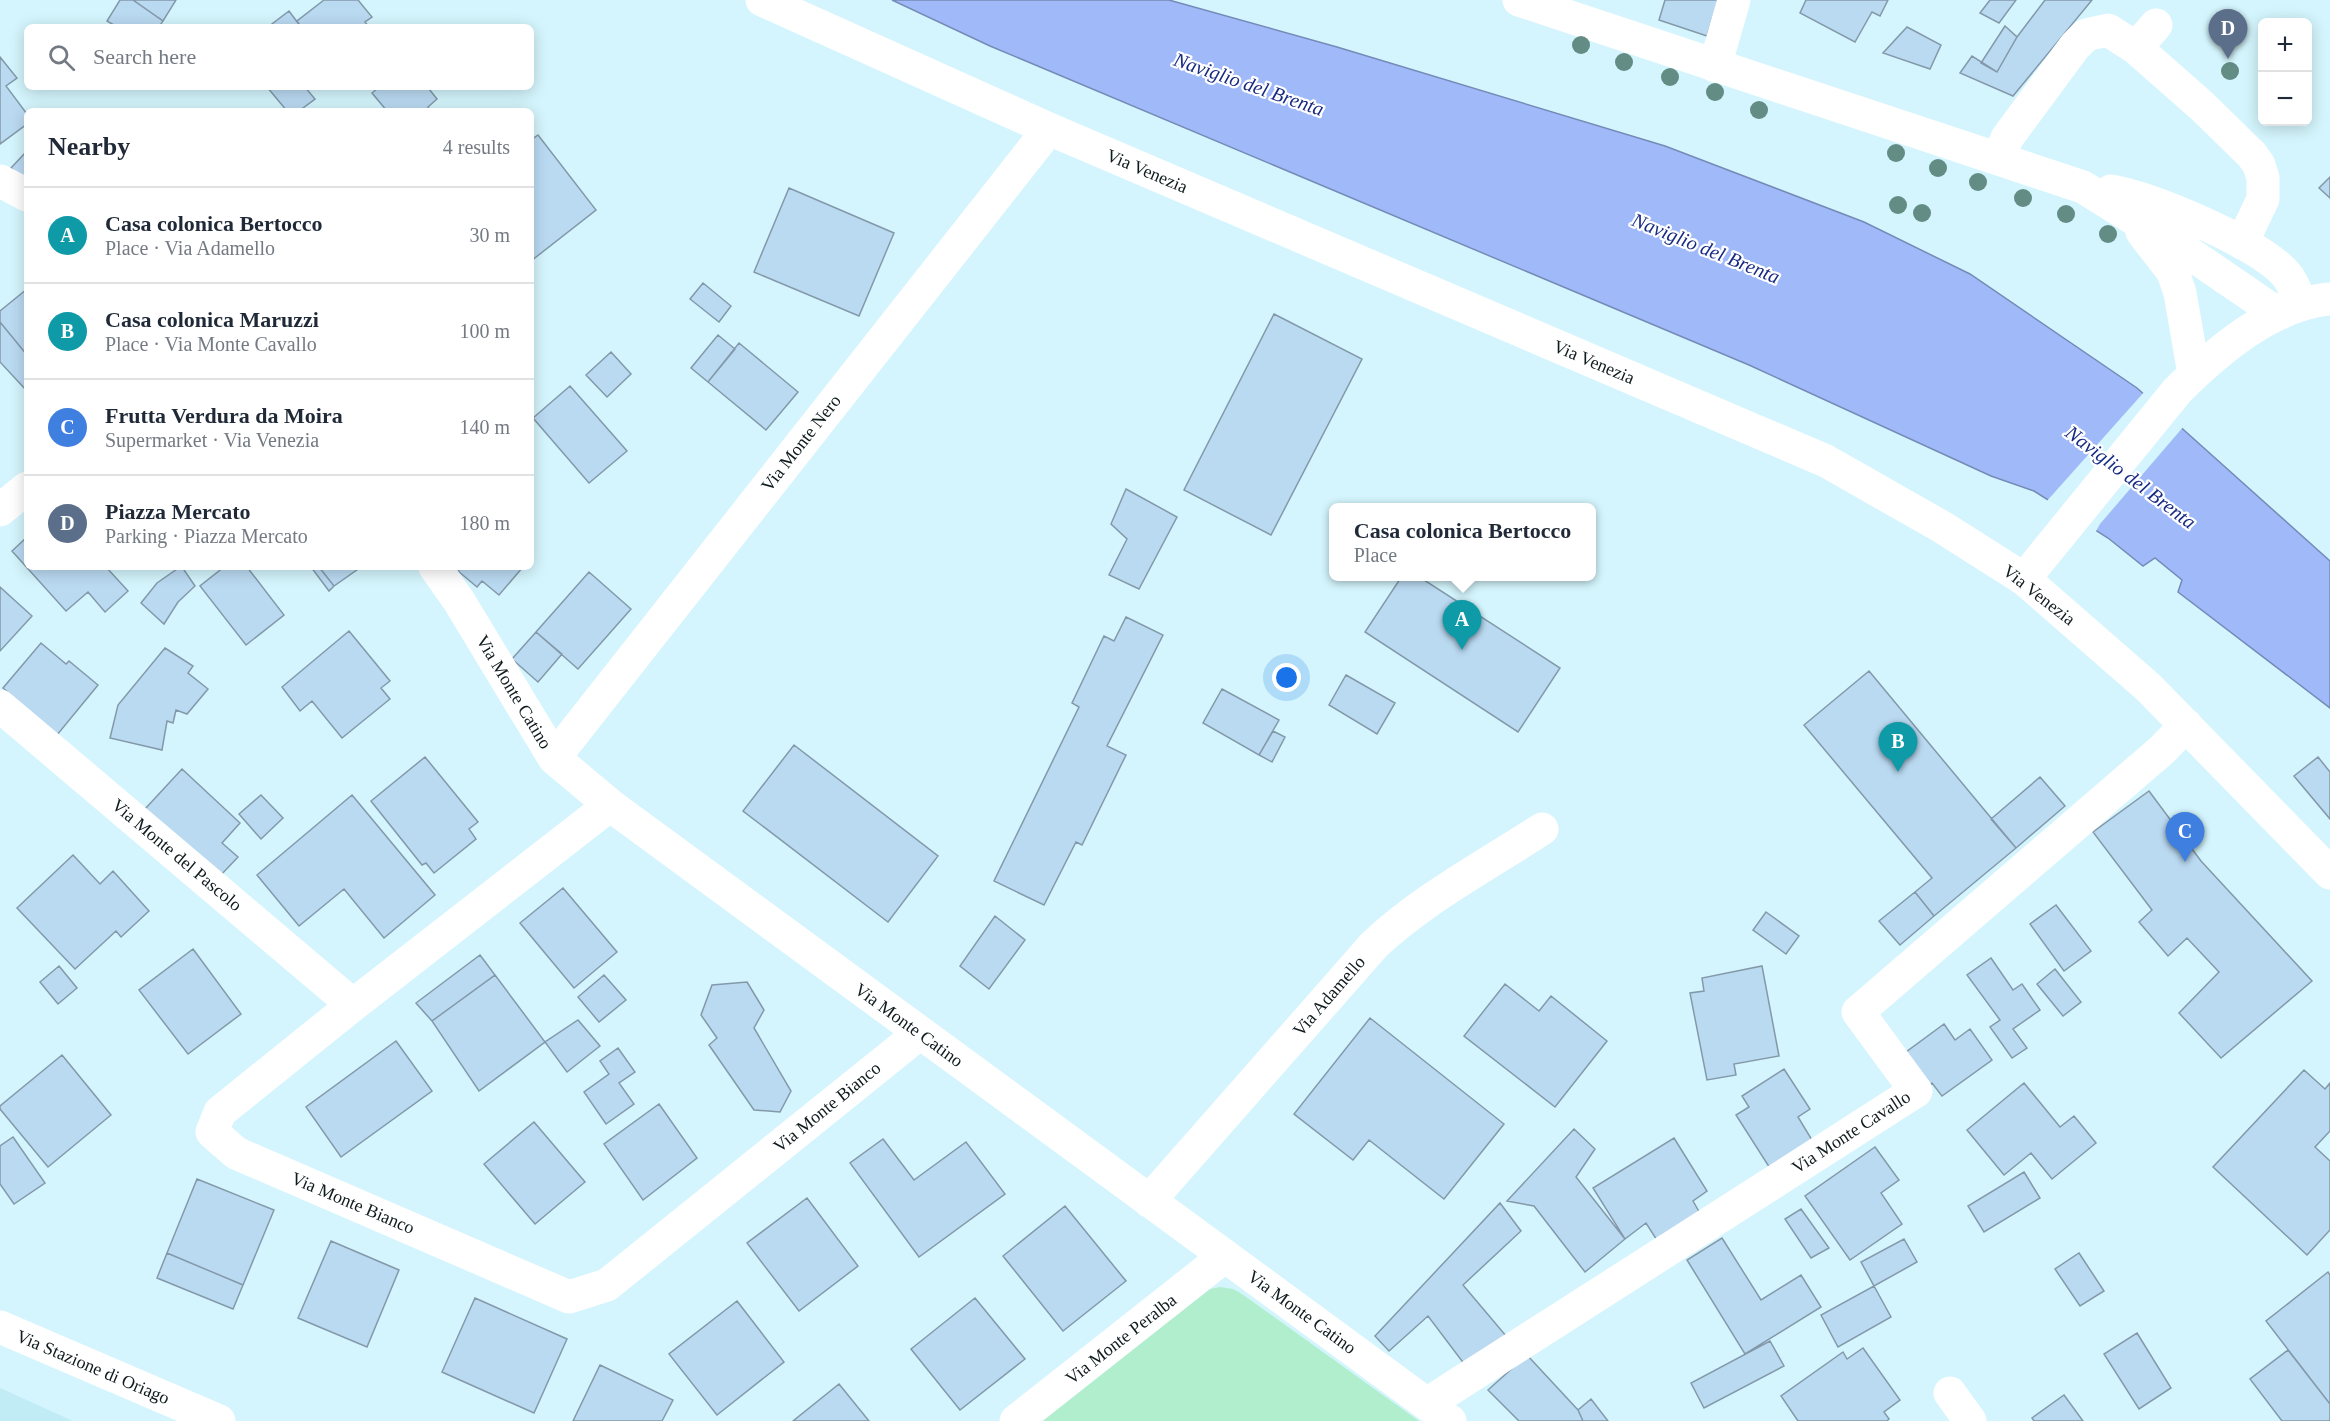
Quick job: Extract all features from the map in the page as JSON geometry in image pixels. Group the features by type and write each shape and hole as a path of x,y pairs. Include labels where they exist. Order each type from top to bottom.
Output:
{"street":[{"name":"Via Venezia","path":"762,0 1049,129 1826,461 1942,527 2024,579 2148,687 2330,873"},
{"path":"1519,0 2083,187 2137,196 2220,231 2242,243 2284,272 2304,306"},
{"path":"1715,66 1734,0"},
{"path":"1999,158 2007,138 2074,46 2086,35 2108,30 2146,37 2203,107 2252,155 2259,165 2263,178 2262,199 2242,243"},
{"name":"Via Monte Nero","path":"554,758 1049,129"},
{"path":"0,181 24,193"},
{"path":"2083,187 2189,253 2268,307 2304,306"},
{"path":"2083,187 2142,231 2173,272 2180,293 2186,383"},
{"path":"2024,579 2186,383 2232,342 2304,306"},
{"path":"0,510 24,491"},
{"name":"Via Monte Catino","path":"437,570 459,601 554,758 610,805 1438,1412"},
{"name":"Via Monte del Pascolo","path":"0,706 353,1005"},
{"name":"Via Monte Cavallo","path":"1438,1412 1916,1091 1858,1012 2162,750 2186,725"},
{"name":"Via Monte Bianco","path":"610,805 353,1005 220,1112 212,1132 236,1153 569,1297 607,1285 920,1033"},
{"name":"Via Adamello","path":"1149,1201 1374,945 1396,924 1542,829"},
{"name":"Via Monte Peralba","path":"1016,1421 1225,1256"},
{"name":"Via Stazione di Oriago","path":"0,1327 219,1421"},
{"path":"1950,1394 1970,1421"}],"shaded area":[{"path":"0,1388 73,1421 0,1421"}],"green space":[{"path":"1220,1287 1233,1289 1242,1294 1419,1421 1039,1421 1210,1289"}],"water":[{"name":"Naviglio del Brenta","path":"892,0 1169,0 1337,47 1665,146 1864,222 1970,274 2137,388 2330,561 2330,708 2178,592 2182,580 2155,558 2143,566 2108,538 2034,491 1991,476 1749,365 990,46"}],"pier":[{"path":"2145,391 2184,426 2100,524 2095,533 2046,502"}],"building":[{"path":"120,0 133,0 163,21 161,24 112,24 107,21"},
{"path":"133,0 176,0 163,21"},
{"path":"324,0 358,0 372,17 365,22 367,24 299,24 297,21"},
{"path":"1665,0 1718,0 1707,36 1659,20"},
{"path":"1806,0 1888,0 1880,16 1872,12 1855,42 1800,13"},
{"path":"1990,0 2016,0 1999,23 1980,13"},
{"path":"2045,0 2092,0 2013,96 1960,73 1972,56 1997,72 2017,37"},
{"path":"289,11 299,24 272,24"},
{"path":"2005,26 2017,37 1997,72 1981,63"},
{"path":"1907,27 1941,45 1930,69 1883,53"},
{"path":"0,57 17,78 6,86 24,110 24,126 0,144"},
{"path":"270,90 308,90 315,99 303,108 284,108"},
{"path":"376,90 430,90 437,99 429,108 384,108 372,93"},
{"path":"538,135 596,210 534,259 534,138"},
{"path":"24,154 24,180 11,168"},
{"path":"2330,177 2330,198 2319,188"},
{"path":"789,188 894,233 859,316 754,272"},
{"path":"703,283 731,306 719,322 690,299"},
{"path":"24,291 24,351 0,322 0,311"},
{"path":"1274,314 1362,359 1271,535 1184,490"},
{"path":"0,322 24,351 24,388 0,362"},
{"path":"718,335 735,349 708,382 691,368"},
{"path":"739,343 798,392 766,430 708,382"},
{"path":"611,352 631,374 607,397 586,375"},
{"path":"570,386 627,451 589,483 534,417"},
{"path":"1126,489 1177,517 1139,589 1109,575 1127,539 1111,524"},
{"path":"24,540 24,564 12,551"},
{"path":"29,570 109,570 128,591 105,612 88,592 66,611"},
{"path":"176,570 184,570 195,586 178,602 164,624 141,603 157,583"},
{"path":"220,570 249,570 284,615 246,645 200,586"},
{"path":"313,570 321,570 334,586 329,591"},
{"path":"321,570 357,570 334,586"},
{"path":"520,570 499,595 482,581 477,587 458,571"},
{"path":"589,572 631,609 578,669 536,632"},
{"path":"1399,581 1426,581 1560,668 1518,732 1365,632"},
{"path":"0,587 32,616 0,651"},
{"path":"1126,617 1163,635 1107,746 1126,755 1082,845 1076,842 1044,905 994,881 1079,707 1072,703 1104,636 1114,641"},
{"path":"349,631 390,681 381,688 390,699 342,738 312,701 300,711 282,687"},
{"path":"536,632 562,654 538,682 512,659"},
{"path":"41,643 66,664 69,661 98,685 57,735 3,688"},
{"path":"165,648 193,666 188,673 208,689 187,714 176,710 173,723 167,721 162,750 110,738 118,705"},
{"path":"1869,671 2016,848 1934,916 1915,892 1932,878 1804,725"},
{"path":"1346,675 1395,703 1377,734 1329,705"},
{"path":"1222,689 1279,720 1259,755 1203,723"},
{"path":"1273,731 1285,737 1272,762 1259,755"},
{"path":"794,745 938,856 888,922 743,811"},
{"path":"425,757 478,822 469,829 476,839 434,873 426,863 422,865 371,801"},
{"path":"2318,757 2330,772 2330,819 2294,776"},
{"path":"182,769 240,823 222,843 238,857 219,877 145,809"},
{"path":"2040,777 2065,806 2016,848 1991,819"},
{"path":"2149,791 2201,861 2312,981 2221,1058 2179,1013 2219,972 2187,938 2168,956 2139,922 2152,910 2093,832"},
{"path":"261,795 283,818 261,839 239,814"},
{"path":"352,795 435,895 384,938 344,889 299,926 257,875"},
{"path":"73,855 100,884 113,871 149,911 121,937 116,931 75,969 17,908"},
{"path":"563,888 617,952 574,988 520,923"},
{"path":"1915,892 1934,916 1900,945 1879,921"},
{"path":"2056,905 2091,951 2064,971 2030,924"},
{"path":"1766,912 1799,936 1786,954 1753,930"},
{"path":"995,916 1025,940 989,989 960,966"},
{"path":"193,949 241,1014 188,1054 139,990"},
{"path":"480,955 495,975 432,1021 416,1003"},
{"path":"1991,958 2013,990 2022,984 2040,1010 2013,1029 2027,1048 2012,1058 1990,1027 2000,1020 1967,975"},
{"path":"59,966 77,988 58,1004 40,982"},
{"path":"1762,966 1779,1056 1734,1064 1736,1075 1707,1080 1690,993 1704,991 1702,978"},
{"path":"2055,969 2081,1002 2063,1016 2037,984"},
{"path":"495,975 545,1042 479,1091 432,1021"},
{"path":"604,975 626,1000 599,1022 578,997"},
{"path":"747,982 764,1010 754,1028 791,1091 780,1112 754,1110 709,1045 717,1038 701,1015 712,985"},
{"path":"1505,984 1539,1011 1551,996 1607,1041 1555,1107 1464,1036"},
{"path":"1370,1018 1504,1124 1444,1199 1369,1140 1353,1160 1294,1114"},
{"path":"578,1020 600,1046 567,1072 545,1042"},
{"path":"1944,1024 1955,1040 1970,1029 1992,1060 1942,1096 1932,1083 1926,1088 1902,1055"},
{"path":"396,1041 432,1091 341,1157 306,1107"},
{"path":"618,1048 635,1072 619,1083 634,1104 606,1124 584,1092 609,1074 600,1061"},
{"path":"62,1055 111,1115 48,1167 0,1109 0,1106"},
{"path":"1784,1069 1810,1109 1798,1117 1815,1145 1773,1173 1736,1115 1749,1107 1742,1096"},
{"path":"2304,1070 2325,1089 2330,1083 2330,1131 2315,1147 2330,1161 2330,1230 2307,1255 2213,1167"},
{"path":"2024,1083 2060,1127 2074,1116 2096,1143 2052,1179 2031,1153 2004,1175 1967,1130"},
{"path":"659,1104 697,1158 643,1200 604,1144"},
{"path":"534,1122 585,1182 535,1224 484,1164"},
{"path":"1574,1129 1595,1149 1576,1177 1625,1239 1585,1272 1534,1206 1507,1201"},
{"path":"13,1137 45,1183 14,1204 0,1184 0,1146"},
{"path":"1674,1138 1707,1191 1693,1201 1705,1222 1662,1248 1646,1223 1625,1239 1593,1188"},
{"path":"883,1139 914,1180 966,1142 1005,1194 919,1257 850,1163"},
{"path":"1875,1147 1899,1180 1881,1193 1902,1224 1850,1260 1805,1196"},
{"path":"2024,1172 2040,1198 1984,1232 1968,1206"},
{"path":"197,1179 274,1210 243,1285 167,1253"},
{"path":"807,1198 858,1266 799,1311 747,1243"},
{"path":"1500,1203 1521,1231 1463,1285 1507,1337 1465,1365 1428,1316 1389,1351 1375,1336"},
{"path":"1065,1206 1126,1281 1063,1331 1003,1256"},
{"path":"1801,1209 1829,1248 1811,1258 1785,1219"},
{"path":"1722,1238 1761,1300 1801,1275 1821,1307 1745,1354 1687,1260"},
{"path":"1904,1239 1917,1262 1874,1286 1861,1262"},
{"path":"331,1241 399,1270 367,1347 298,1318"},
{"path":"167,1253 243,1285 233,1309 157,1278"},
{"path":"2079,1253 2104,1291 2080,1306 2055,1269"},
{"path":"2328,1272 2330,1275 2330,1404 2266,1321"},
{"path":"1874,1286 1891,1317 1838,1347 1821,1315"},
{"path":"475,1298 567,1339 534,1413 442,1372"},
{"path":"975,1298 1025,1359 960,1410 911,1349"},
{"path":"737,1301 784,1362 717,1415 669,1354"},
{"path":"2137,1333 2171,1388 2139,1409 2104,1354"},
{"path":"1770,1341 1784,1366 1704,1408 1691,1383"},
{"path":"1863,1348 1900,1400 1884,1412 1889,1419 1887,1421 1798,1421 1781,1396 1843,1352 1847,1359"},
{"path":"2288,1350 2330,1404 2330,1421 2282,1421 2250,1379"},
{"path":"1527,1355 1578,1410 1583,1421 1519,1421 1488,1390"},
{"path":"600,1365 673,1400 662,1421 573,1421"},
{"path":"839,1384 869,1421 793,1421"},
{"path":"2064,1395 2083,1421 2034,1421 2032,1418"},
{"path":"1591,1399 1608,1421 1583,1421 1578,1410"}],"place":[{"name":"Piazza Mercato","path":"2228,59"},
{"name":"Casa colonica Bertocco","path":"1462,650"},
{"name":"Casa colonica Maruzzi","path":"1898,772"},
{"name":"Frutta Verdura da Moira","path":"2185,862"}]}
